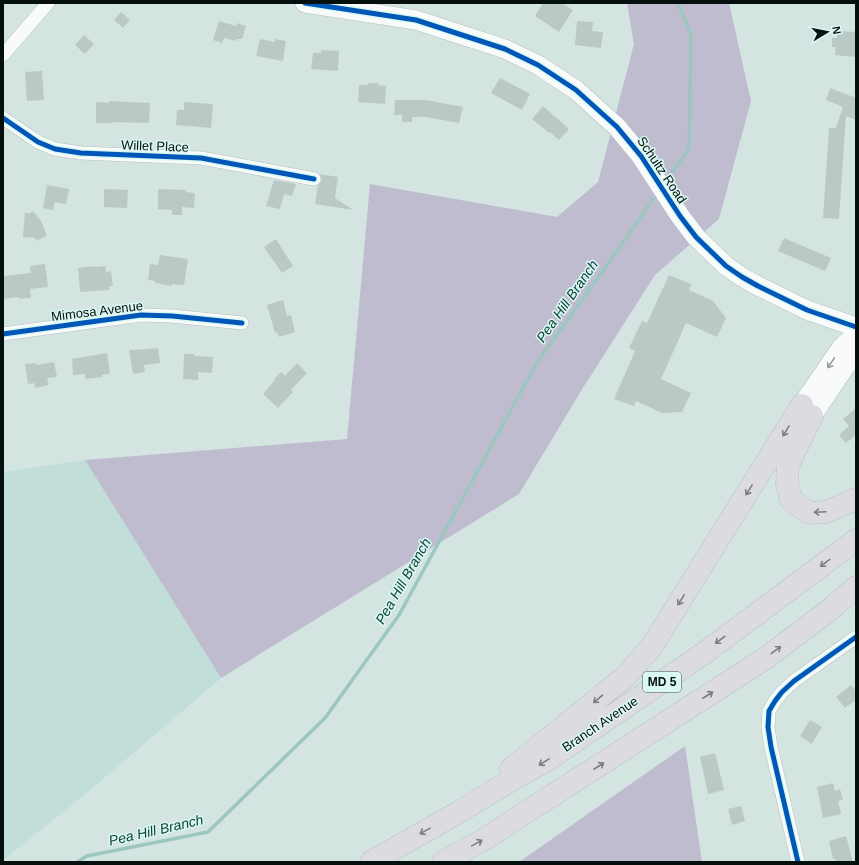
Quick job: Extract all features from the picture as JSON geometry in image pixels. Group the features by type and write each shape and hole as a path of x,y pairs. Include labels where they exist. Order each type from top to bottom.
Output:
{"highway":[{"path":"807,411 788,465 787,484 791,500 809,513 826,512 856,499"},
{"path":"459,812 626,676 652,646 807,411"},
{"name":"Branch Avenue","path":"371,862 510,781 546,762 675,673 856,540"},
{"name":"MD 5","path":"443,862 483,840 766,658 856,588"}],"street":[{"path":"3,55 48,3"},
{"name":"Schultz Road","path":"305,3 416,20 505,49 538,65 576,90 618,127 641,156 680,216 696,237 726,266 758,286 807,310 856,327"},
{"name":"Willet Place","path":"3,118 38,142 55,149 88,154 201,158 314,179"},
{"name":"Mimosa Avenue","path":"3,334 141,315 172,316 242,323"},
{"path":"807,411 841,348 856,334"},
{"path":"807,411 853,355 856,345"},
{"path":"798,862 769,733 768,716 771,706 782,692 856,637"}],"shaded area":[{"path":"627,3 729,3 751,101 719,219 655,275 581,391 519,494 221,678 85,460 347,439 370,184 557,217 598,182 634,44"},
{"path":"85,460 221,678 83,796 3,860 3,472"},
{"path":"685,746 702,862 519,862"}],"building":[{"path":"543,3 562,3 573,10 559,32 535,16"},
{"path":"121,12 130,20 123,28 114,20"},
{"path":"219,21 236,26 237,23 246,26 242,39 236,39 236,41 224,38 222,43 213,40"},
{"path":"577,21 593,22 592,31 603,32 601,48 575,45"},
{"path":"837,31 856,32 856,57 835,55 836,47 832,47 832,38 837,38"},
{"path":"84,35 94,44 85,54 75,45"},
{"path":"260,39 275,42 275,39 286,41 283,61 256,56"},
{"path":"322,50 339,51 338,71 311,69 313,53 321,53"},
{"path":"42,71 44,100 27,101 25,72"},
{"path":"500,78 530,94 522,110 491,93"},
{"path":"368,83 378,83 378,85 386,86 385,104 358,102 359,85 368,85"},
{"path":"830,88 856,98 856,120 846,116 839,219 823,218 829,128 836,128 843,107 826,100"},
{"path":"395,100 426,100 463,107 459,123 426,117 412,117 412,122 402,122 402,115 394,115"},
{"path":"109,101 150,103 149,123 96,123 96,102 109,103"},
{"path":"184,102 213,104 211,128 176,125 177,110 184,110"},
{"path":"543,106 569,129 559,140 532,119"},
{"path":"320,174 338,177 335,198 353,210 315,204 318,186 322,180"},
{"path":"274,180 296,184 292,196 284,194 280,209 266,206"},
{"path":"47,185 69,189 66,204 55,202 53,210 43,208"},
{"path":"104,189 128,190 127,208 104,207"},
{"path":"158,189 186,190 186,192 195,193 194,208 182,207 182,215 172,215 172,210 158,209"},
{"path":"33,211 41,221 47,236 36,241 35,238 23,237 25,212 29,214"},
{"path":"784,238 831,258 825,271 778,251"},
{"path":"276,239 293,266 282,273 264,247"},
{"path":"160,255 188,259 184,285 172,284 172,286 155,283 155,281 148,280 150,264 158,265"},
{"path":"45,264 48,287 30,289 31,298 19,299 19,297 3,299 3,276 31,273 30,266"},
{"path":"105,266 106,272 111,271 113,286 109,286 109,290 80,292 78,268"},
{"path":"669,275 691,284 689,290 713,301 726,318 717,337 686,323 661,379 691,393 682,412 662,413 636,401 634,406 614,399 635,351 629,348 642,321 647,323"},
{"path":"283,300 287,316 291,315 295,332 279,337 277,332 275,333 267,305"},
{"path":"158,348 160,363 144,365 145,372 133,374 129,350"},
{"path":"107,353 110,374 102,375 102,377 85,379 85,374 73,375 72,359"},
{"path":"184,354 213,357 212,373 198,372 198,380 183,379"},
{"path":"54,362 57,377 47,378 49,385 35,388 34,383 28,384 25,364 35,363 36,365"},
{"path":"297,363 307,373 291,390 293,392 278,408 263,394 281,372 285,376"},
{"path":"856,408 856,435 846,443 839,435 849,426 843,419"},
{"path":"851,685 856,691 856,700 845,708 836,697"},
{"path":"810,720 822,727 812,744 800,736"},
{"path":"715,753 724,790 708,794 700,757"},
{"path":"833,783 835,791 840,789 843,800 838,801 841,814 823,818 817,787"},
{"path":"741,806 745,821 732,825 728,809"},
{"path":"846,836 853,862 836,862 835,859 833,859 829,841"}],"waterway":[{"name":"Pea Hill Branch","path":"668,178 689,149 691,35 678,3"},
{"name":"Pea Hill Branch","path":"77,862 87,856 208,832 325,718 399,615 536,364 653,199"}],"cycle path":[{"path":"305,3 416,20 505,49 538,65 576,90 617,127 641,156 680,216 696,237 726,266 758,286 807,310 856,327"},
{"path":"3,118 38,142 55,149 81,153 201,158 314,179"},
{"path":"3,334 141,315 172,316 242,323"},
{"path":"798,862 771,747 768,727 769,711 782,692 794,681 856,637"}]}
